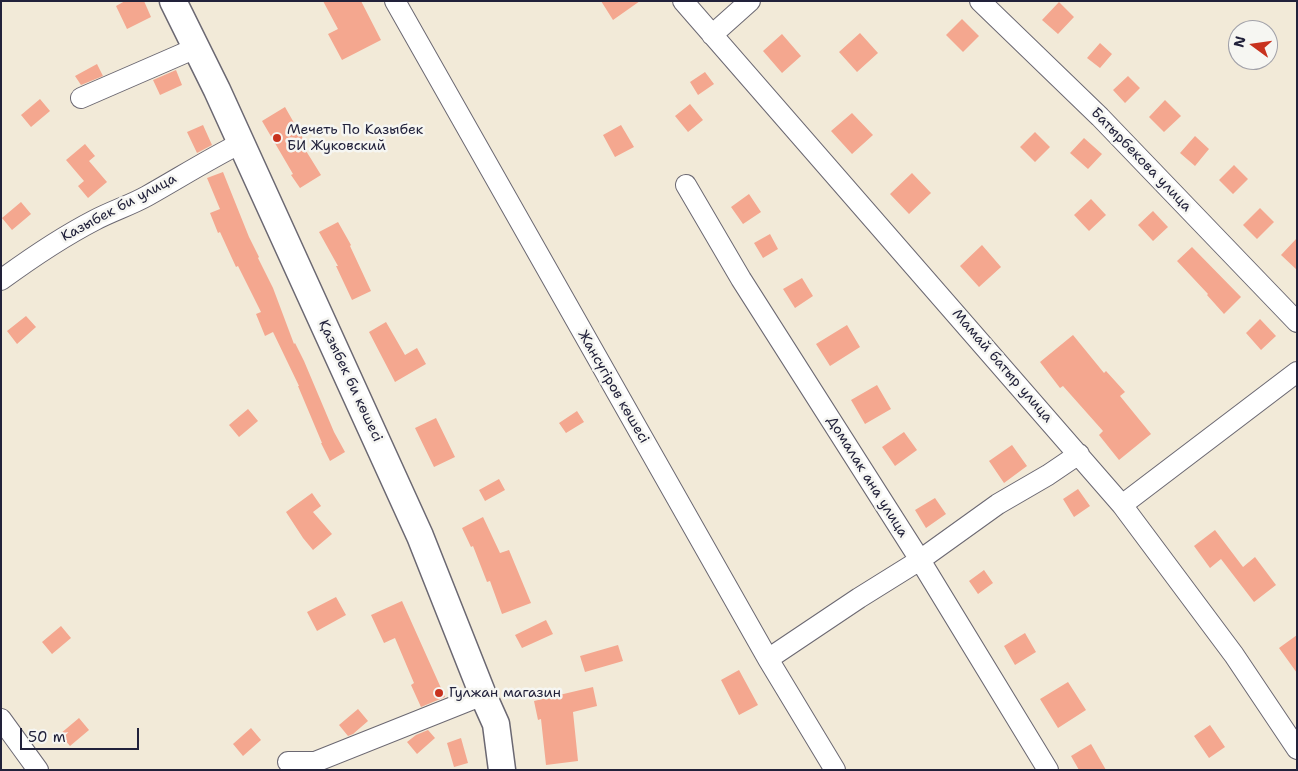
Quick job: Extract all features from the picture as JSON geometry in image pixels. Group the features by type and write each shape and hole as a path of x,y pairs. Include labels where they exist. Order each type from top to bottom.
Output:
{"main road":[{"name":"Қазыбек би көшесі","path":"173,1 241,143 420,536 496,724 502,770"}],"street":[{"name":"Жансүгіров көшесі","path":"395,1 768,659 835,770"},
{"name":"Мамай батыр улица","path":"683,1 1122,504 1234,655 1297,749"},
{"path":"712,35 750,1"},
{"name":"Батырбекова улица","path":"980,1 1100,117 1297,322"},
{"path":"82,98 196,48"},
{"name":"Казыбек би улица","path":"1,280 29,259 64,237 120,207 145,197 207,160 241,143"},
{"name":"Домалак ана улица","path":"686,185 741,280 920,560 1048,770"},
{"path":"1122,504 1297,372"},
{"path":"768,659 920,560 998,504 1048,475 1079,454"},
{"path":"288,762 315,762 483,695"},
{"path":"4,728 38,770"}],"building":[{"path":"125,1 144,1 151,17 127,29 116,6"},
{"path":"323,1 361,1 381,40 342,60 328,34 338,29"},
{"path":"601,1 640,1 613,20"},
{"path":"1059,2 1074,17 1058,34 1042,20"},
{"path":"962,19 979,36 963,52 946,35"},
{"path":"860,33 878,53 857,72 839,52"},
{"path":"782,34 801,56 782,73 763,51"},
{"path":"1100,43 1112,54 1100,68 1087,58"},
{"path":"97,64 103,76 81,85 75,76"},
{"path":"176,70 182,85 160,95 153,80"},
{"path":"705,72 714,84 698,95 690,82"},
{"path":"1128,76 1140,88 1125,103 1113,90"},
{"path":"40,99 50,111 31,127 21,115"},
{"path":"1165,100 1181,116 1164,132 1149,117"},
{"path":"690,104 703,120 688,132 675,116"},
{"path":"285,107 306,144 303,146 321,175 300,188 262,121"},
{"path":"852,113 873,135 852,154 831,131"},
{"path":"203,125 212,145 197,153 187,132"},
{"path":"621,125 634,147 615,157 603,135"},
{"path":"1035,132 1050,147 1035,162 1020,147"},
{"path":"1195,136 1209,149 1195,166 1180,153"},
{"path":"1084,138 1102,154 1088,169 1070,153"},
{"path":"85,144 95,156 89,161 107,182 88,198 78,186 84,181 66,160"},
{"path":"1234,165 1248,179 1233,194 1219,180"},
{"path":"223,172 258,258 273,288 294,344 304,361 334,432 345,452 330,461 299,386 273,332 265,336 256,314 261,312 238,266 236,267 220,232 218,233 210,213 220,209 207,178"},
{"path":"912,173 931,193 909,214 890,194"},
{"path":"749,194 761,212 743,224 731,207"},
{"path":"1091,199 1106,215 1089,231 1074,215"},
{"path":"21,202 31,214 12,230 2,218"},
{"path":"1260,208 1274,222 1257,239 1243,225"},
{"path":"1153,211 1168,227 1153,241 1138,225"},
{"path":"338,222 351,245 371,291 352,300 336,266 338,266 319,232"},
{"path":"770,234 778,249 763,258 754,243"},
{"path":"1297,238 1297,270 1281,255"},
{"path":"982,245 1001,267 979,287 960,266"},
{"path":"1192,247 1241,297 1224,314 1177,261"},
{"path":"802,278 813,296 795,308 783,289"},
{"path":"26,316 36,327 17,344 7,331"},
{"path":"1260,319 1276,336 1261,350 1246,333"},
{"path":"386,322 405,355 417,348 426,364 395,382 369,332"},
{"path":"847,325 860,347 830,366 816,344"},
{"path":"1073,335 1104,373 1106,371 1125,392 1120,396 1151,434 1119,460 1099,435 1103,431 1063,386 1060,388 1040,362"},
{"path":"877,385 891,409 865,424 851,400"},
{"path":"248,409 258,421 239,437 229,425"},
{"path":"577,411 584,422 566,433 559,423"},
{"path":"436,418 455,457 434,467 415,428"},
{"path":"904,432 917,450 895,466 882,447"},
{"path":"1012,445 1027,466 1004,483 989,461"},
{"path":"499,479 505,490 485,501 479,490"},
{"path":"1078,489 1090,506 1074,517 1063,499"},
{"path":"312,493 321,506 313,512 332,534 313,550 286,512"},
{"path":"935,498 946,514 926,528 915,510"},
{"path":"483,517 500,553 509,550 531,603 502,614 490,581 487,582 473,546 471,547 462,528"},
{"path":"1215,530 1243,567 1255,557 1276,585 1254,602 1221,559 1210,568 1194,546"},
{"path":"984,570 993,583 978,594 969,581"},
{"path":"336,597 346,615 317,631 307,612"},
{"path":"402,601 445,697 421,707 411,685 414,683 395,638 384,643 371,615"},
{"path":"546,620 553,634 522,648 515,635"},
{"path":"61,626 71,638 52,654 42,642"},
{"path":"1025,633 1036,652 1015,665 1004,646"},
{"path":"1297,635 1297,673 1279,648"},
{"path":"618,645 623,661 585,672 580,656"},
{"path":"739,670 758,705 739,715 721,680"},
{"path":"1068,682 1086,710 1058,728 1040,699"},
{"path":"593,687 597,706 573,712 578,761 546,765 541,719 538,720 534,701"},
{"path":"358,709 368,721 348,736 339,725"},
{"path":"79,718 89,730 70,746 60,734"},
{"path":"1210,725 1225,747 1209,758 1194,736"},
{"path":"251,728 261,740 243,756 233,744"},
{"path":"428,730 435,738 417,754 407,742 416,735"},
{"path":"461,738 468,763 454,767 447,743"},
{"path":"1091,744 1106,770 1079,770 1071,756"}],"place":[{"name":"Мечеть По Казыбек БИ Жуковский","path":"277,138"},
{"name":"Гулжан магазин","path":"439,693"}]}
